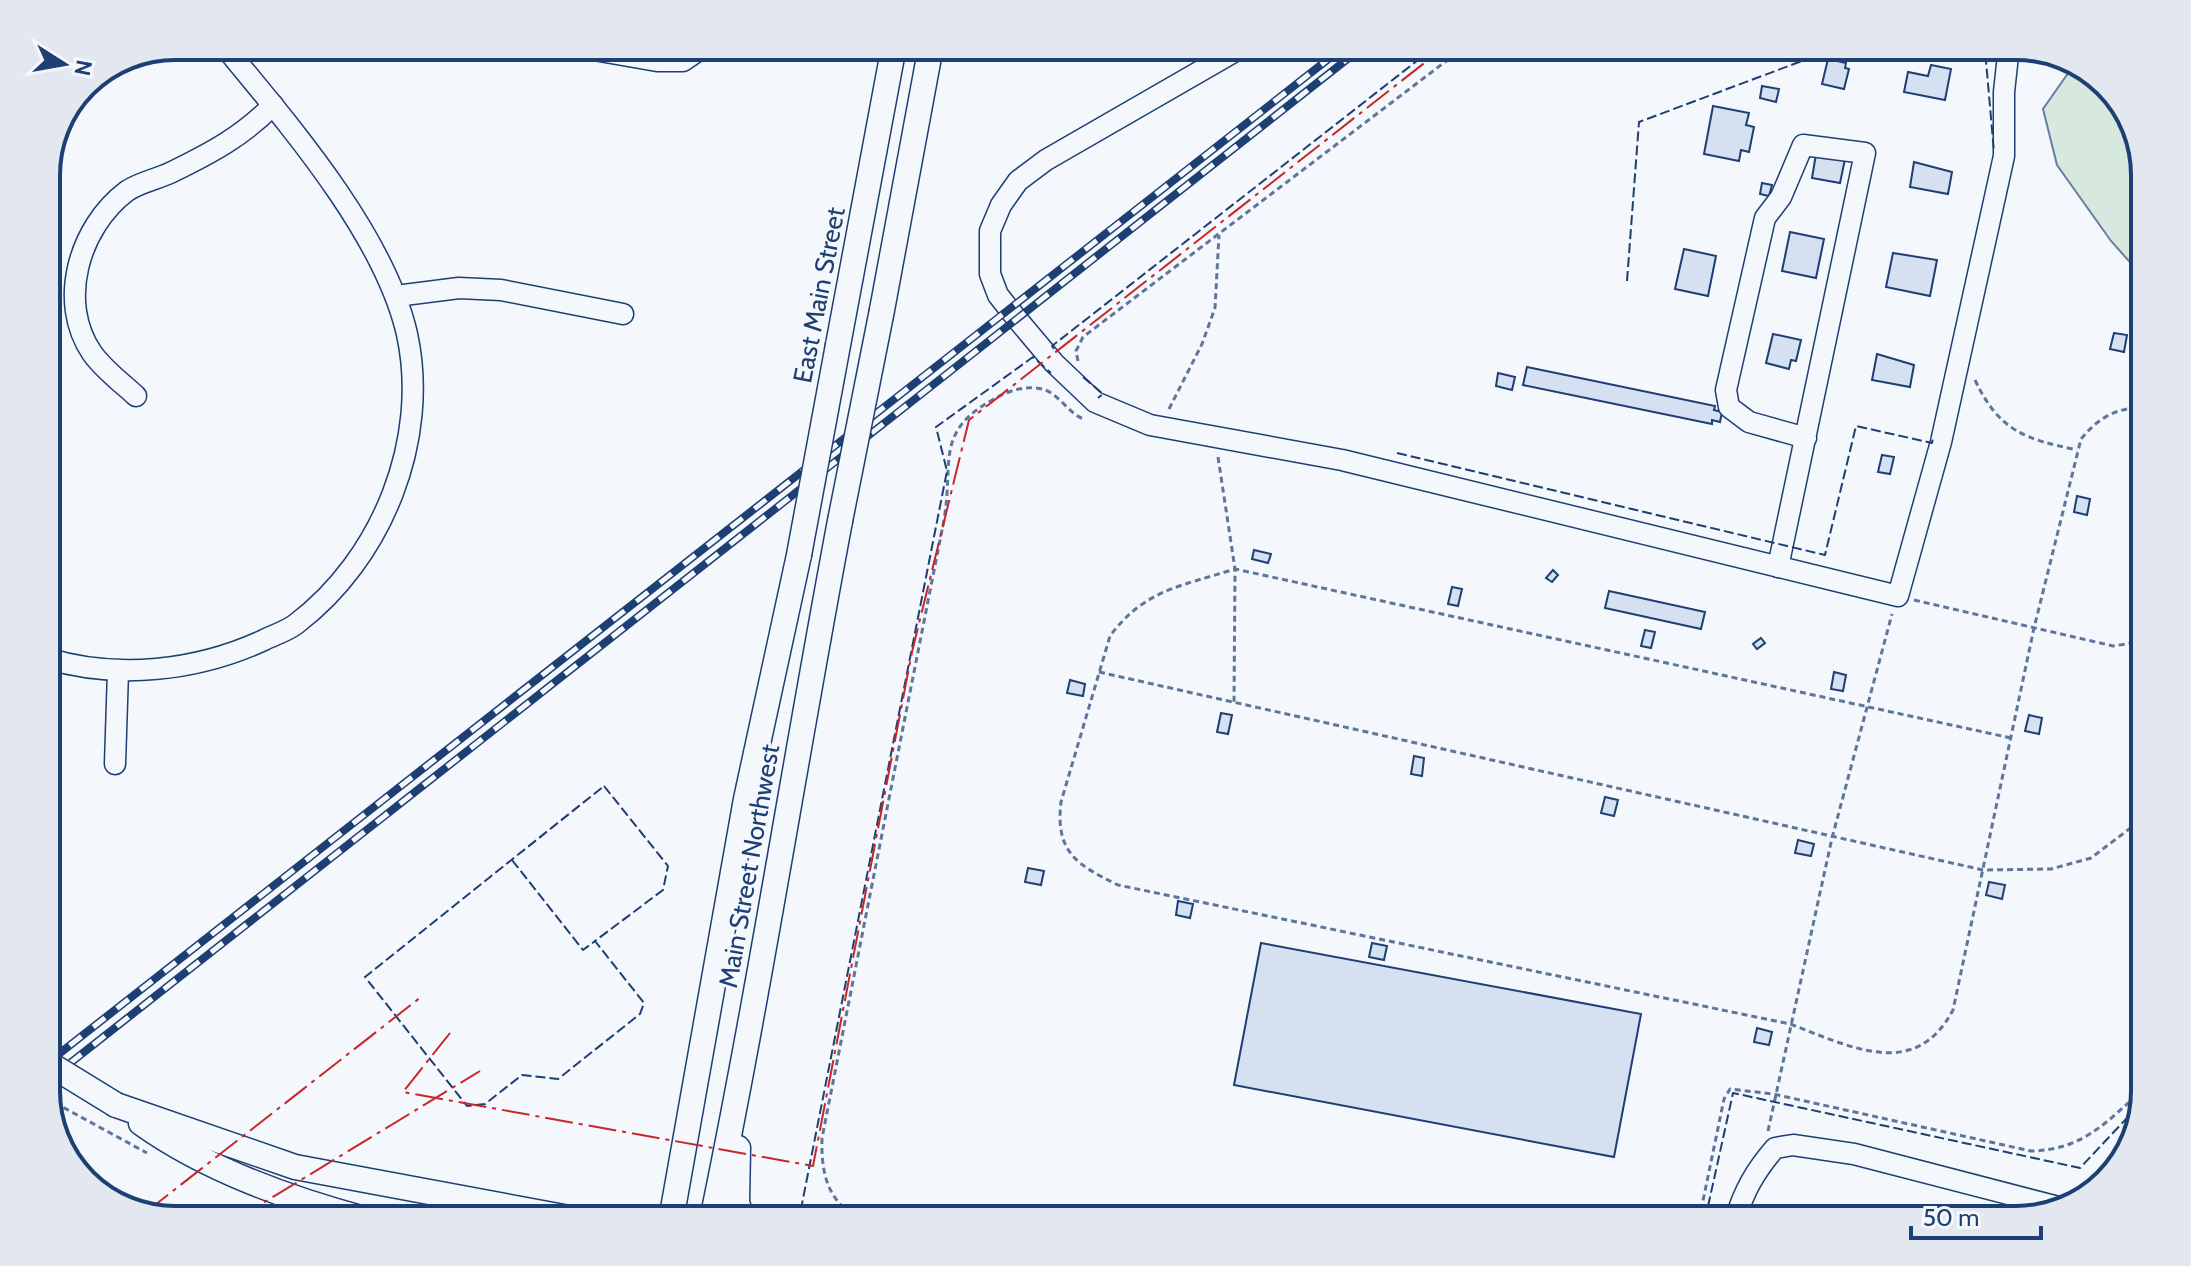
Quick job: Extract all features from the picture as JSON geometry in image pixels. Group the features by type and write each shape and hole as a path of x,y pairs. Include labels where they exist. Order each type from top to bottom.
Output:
{"main road":[{"name":"East Main Street","path":"799,555 891,60"},
{"name":"Main Street Northwest","path":"715,1206 840,521 928,60"},
{"name":"Main Street Northwest","path":"673,1206 746,799 799,555"},
{"path":"60,1071 175,1147 213,1165 329,1206"},
{"path":"116,1105 295,1167 505,1206"},
{"path":"733,1119 739,1141 738,1206"}],"street":[{"path":"60,661 118,671 166,667 232,655 295,625 341,581 384,516 407,447 413,374 396,296 373,245 273,105 236,60"},
{"path":"651,60 684,60"},
{"path":"1220,60 1046,160 1018,181 1001,205 990,231 989,265 998,295 1054,363 1103,406 1158,427 1342,460 1898,596 1941,442 2004,156 2008,60"},
{"path":"136,396 93,355 75,320 72,294 90,235 109,207 130,189 170,173 246,133 273,105"},
{"path":"1778,567 1806,438 1865,153 1803,145 1781,197 1765,218 1726,390 1729,407 1749,422 1806,438"},
{"path":"396,296 459,288 501,290 623,314"},
{"path":"115,764 118,671"},
{"path":"1739,1206 1745,1187 1775,1148 1793,1145 1854,1154 2042,1203"}],"path":[{"path":"1079,364 1076,351 1083,337 1448,60"},
{"path":"1158,427 1202,344 1215,308 1219,235"},
{"path":"1972,374 1987,406 2010,429 2038,441 2077,450"},
{"path":"842,1206 830,1193 821,1167 822,1138 944,520 950,480 949,445 954,430 964,418 1008,391 1043,389 1083,421 1103,406"},
{"path":"2011,738 1235,569 1146,598 1126,615 1110,636 1061,802 1058,826 1066,850 1089,871 1118,885 1790,1024 1856,1049 1890,1054 1917,1049 1940,1035 1953,1010 2011,738 2034,628 2077,450 2081,439 2097,419 2131,408"},
{"path":"1208,436 1218,458 1223,482 1235,569 1234,704"},
{"path":"1775,1148 1766,1126 1773,1094 1864,706 1898,596 2113,646 2131,643"},
{"path":"1099,672 1983,870 2051,869 2091,858 2131,828"},
{"path":"1702,1206 1724,1099 1730,1089 1738,1087 2031,1151 2055,1150 2083,1140 2130,1100"},
{"path":"61,1107 103,1132"}],"shaded area":[{"path":"2069,73 2086,84 2112,111 2125,138 2131,167 2131,263 2111,241 2057,165 2043,109"}],"building":[{"path":"1828,60 1846,63 1845,68 1849,69 1844,89 1822,84"},
{"path":"1931,65 1951,69 1945,100 1904,92 1908,72 1928,76"},
{"path":"1762,86 1779,89 1776,102 1760,98"},
{"path":"1713,106 1749,113 1746,125 1754,127 1749,152 1741,150 1739,161 1704,154"},
{"path":"1816,154 1845,159 1840,183 1812,178"},
{"path":"1914,162 1952,172 1948,194 1910,187"},
{"path":"1762,183 1772,185 1769,196 1760,194"},
{"path":"1790,232 1824,239 1816,278 1782,271"},
{"path":"1684,249 1716,256 1708,296 1675,289"},
{"path":"1893,253 1937,260 1930,296 1886,287"},
{"path":"2114,333 2127,335 2124,352 2110,349"},
{"path":"1773,334 1801,340 1796,361 1791,360 1789,369 1766,363"},
{"path":"1877,354 1914,365 1910,387 1872,380"},
{"path":"1527,367 1715,406 1714,410 1722,412 1720,422 1712,420 1712,424 1523,385"},
{"path":"1498,373 1515,377 1512,390 1496,386"},
{"path":"1882,455 1894,457 1890,474 1878,472"},
{"path":"2077,496 2090,499 2087,515 2074,512"},
{"path":"1254,550 1271,554 1268,563 1252,559"},
{"path":"1553,570 1558,575 1552,582 1546,578"},
{"path":"1452,587 1462,589 1458,606 1448,604"},
{"path":"1609,591 1705,612 1701,629 1605,608"},
{"path":"1645,630 1655,632 1651,648 1641,646"},
{"path":"1761,638 1765,643 1757,649 1753,644"},
{"path":"1834,672 1846,675 1843,691 1831,689"},
{"path":"1070,680 1085,684 1083,696 1067,693"},
{"path":"1221,713 1232,715 1228,734 1217,732"},
{"path":"2029,715 2042,718 2039,734 2025,731"},
{"path":"1414,756 1424,758 1422,776 1411,774"},
{"path":"1605,797 1618,800 1614,816 1601,813"},
{"path":"1798,840 1814,844 1811,856 1795,853"},
{"path":"1028,868 1044,871 1041,885 1025,882"},
{"path":"1989,882 2005,885 2002,899 1986,895"},
{"path":"1178,901 1193,904 1190,918 1176,915"},
{"path":"1261,943 1641,1014 1614,1157 1234,1085"},
{"path":"1372,943 1387,946 1384,960 1369,957"},
{"path":"1757,1028 1772,1032 1769,1045 1754,1042"}],"railway":[{"path":"60,1053 1327,60"},
{"path":"60,1071 1346,60"}],"fence":[{"path":"1054,349 1052,346 1418,60"},
{"path":"1627,281 1639,122 1805,60"},
{"path":"1986,60 1994,152"},
{"path":"802,1206 947,471 936,427 1033,357 1051,373"},
{"path":"1083,377 1103,394 1098,398"},
{"path":"1397,453 1825,555 1856,426 1932,443 1933,438"},
{"path":"604,786 668,866 663,890 595,941 644,1003 640,1014 558,1079 522,1075 485,1104 467,1106 365,977 604,786"},
{"path":"512,860 583,950 595,941"},
{"path":"1708,1206 1733,1093 2080,1168 2128,1117"}],"power":[{"path":"450,1033 403,1092 813,1166 912,652 969,420 1428,60"},
{"path":"156,1204 421,997"},
{"path":"258,1206 480,1071"}]}
